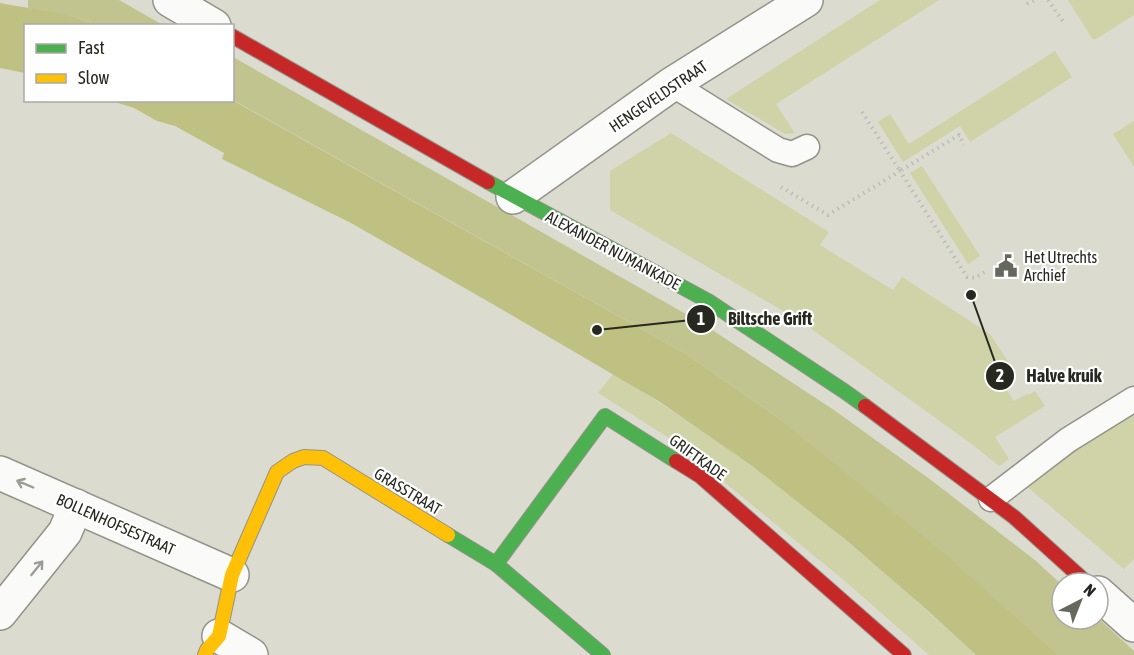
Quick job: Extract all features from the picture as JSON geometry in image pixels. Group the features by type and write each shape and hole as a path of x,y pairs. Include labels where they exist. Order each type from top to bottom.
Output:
{"street":[{"path":"170,0 211,24"},
{"name":"HENGEVELDSTRAAT","path":"513,197 787,5"},
{"name":"ALEXANDER NUMANKADE","path":"234,37 513,197 708,301 844,391 991,499 1074,571"},
{"name":"GRIFTKADE","path":"496,564 605,416 700,476 904,655"},
{"name":"GRASSTRAAT","path":"232,575 277,472 303,458 313,456 323,458 496,564 603,655"},
{"name":"BOLLENHOFSESTRAAT","path":"0,473 232,575"},
{"path":"0,613 65,532 76,506"},
{"path":"232,575 212,645 251,655"},
{"path":"1110,604 1134,625"}],"lane":[{"path":"672,84 778,150 792,154 807,147"},
{"path":"991,499 1068,440 1134,399"}],"path":[{"path":"1027,4 1035,0"},
{"path":"1048,0 1064,23"},
{"path":"862,112 967,277 975,278 988,270"},
{"path":"777,185 828,215 959,135 964,145"}],"shaded area":[{"path":"28,0 119,0 161,24 94,24 28,8"},
{"path":"880,0 939,0 776,104 795,133 785,134 726,99"},
{"path":"1068,0 1134,0 1134,15 1093,40"},
{"path":"0,3 62,14 94,24 24,24 24,73 0,68"},
{"path":"1055,51 1072,77 970,142 960,126 903,162 878,122 890,114 909,144"},
{"path":"234,58 700,322 834,410 931,480 1050,574 1050,631 1110,631 1110,629 1134,651 1134,655 1058,655 777,417 686,354 234,101"},
{"path":"234,101 686,354 777,417 938,548 1058,655 976,655 846,540 752,466 660,402 351,223 222,159 224,153 175,126 157,121 134,108 115,102"},
{"path":"1134,121 1134,167 1113,134"},
{"path":"671,133 829,232 820,245 893,290 902,277 990,334 1016,374 1003,384 1014,401 1035,391 1045,406 995,437 1009,459 999,466 802,322 610,210 610,171"},
{"path":"922,166 980,256 968,264 910,173"},
{"path":"613,374 744,461 813,513 976,655 929,655 846,582 677,443 598,393"},
{"path":"1134,412 1134,559 1124,569 1024,484"}],"traffic: fast":[{"path":"488,182 708,301 865,406"},
{"path":"496,564 605,416 676,461"},
{"path":"448,535 496,564 603,655"}],"traffic: slow":[{"path":"205,655 219,636 232,575 277,472 293,461 304,457 323,458 448,535"}],"traffic: jam":[{"path":"234,37 488,182"},
{"path":"865,406 1014,517 1074,571"},
{"path":"676,461 700,476 904,655"}],"place":[{"name":"Het Utrechts Archief","path":"1006,266"},
{"name":"Halve kruik","path":"971,295"},
{"name":"Biltsche Grift","path":"597,330"}]}
